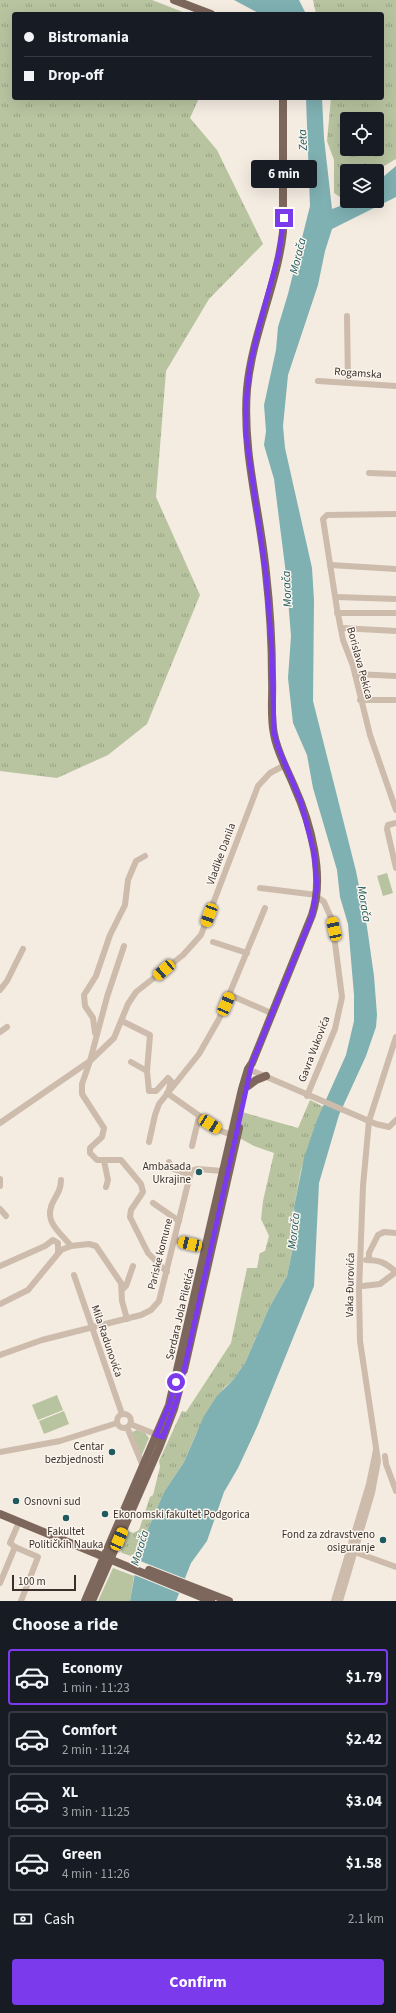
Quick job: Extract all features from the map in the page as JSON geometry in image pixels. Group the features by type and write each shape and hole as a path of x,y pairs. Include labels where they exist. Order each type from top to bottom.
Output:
{"main road":[{"path":"174,0 206,12"},
{"name":"Serdara Jola Piletića","path":"108,1557 178,1397 245,1087 271,1012 312,916 316,896 318,878 313,846 301,802 276,743 273,729 272,650 266,575 249,462 246,426 247,391 251,363 283,232 283,100"},
{"path":"245,1087 266,1076"},
{"name":"Serdara Jola Piletića","path":"209,1248 223,1171 234,1136"},
{"name":"Serdara Jola Piletića","path":"108,1557 143,1466 160,1436"},
{"path":"0,1514 121,1562 229,1601"},
{"path":"85,1601 108,1557"},
{"path":"92,1601 108,1557"},
{"path":"121,1562 211,1601"}],"street":[{"path":"347,316 348,382"},
{"name":"Rogamska","path":"318,381 396,386"},
{"path":"369,473 396,474"},
{"name":"Borislava Pekica","path":"396,514 324,516 323,521 336,597 337,613 346,649 355,674 360,700 382,774 396,810"},
{"path":"330,565 396,569"},
{"path":"336,597 396,599"},
{"path":"337,613 396,613"},
{"path":"341,628 396,631"},
{"path":"355,674 396,676"},
{"path":"360,700 396,700"},
{"name":"Vladike Danila","path":"0,1123 90,1061 109,1044 122,1021 128,1004 136,992 183,955 201,935 258,786 270,773 285,765"},
{"path":"396,823 388,825 387,829 396,868"},
{"path":"96,1043 93,1018 85,1006 84,995 96,976 110,935 125,905 128,880 136,861 146,856"},
{"path":"260,888 316,896"},
{"name":"Gavra Vukovića","path":"309,1096 335,1029 342,997 332,920 324,902 316,896"},
{"path":"149,1142 157,1108 199,1054 212,1032 230,995 265,908"},
{"path":"213,942 247,953"},
{"path":"90,1061 107,997 124,946"},
{"path":"0,990 7,981 23,949"},
{"path":"230,995 271,1012"},
{"path":"122,1021 147,1032 151,1037 147,1071 149,1091 156,1090 168,1078 171,1079 169,1092"},
{"path":"0,1032 7,1027"},
{"name":"Vaka Đurovića","path":"340,1601 369,1484 376,1448 361,1350 360,1260 363,1182 369,1121 396,1037"},
{"name":"Vladike Danila","path":"90,1061 82,1084 82,1094 86,1103 102,1123 104,1130 102,1137 90,1148 90,1153 95,1159 104,1161"},
{"path":"131,1062 147,1071"},
{"path":"251,1067 266,1076 359,1118 386,1127 392,1125 396,1120"},
{"path":"169,1092 199,1117 221,1131 234,1136"},
{"path":"192,1146 199,1117"},
{"path":"106,1187 108,1180 104,1161 121,1160 136,1177 143,1189 131,1210 130,1217 148,1253 166,1272"},
{"path":"169,1162 171,1168 189,1175 191,1171 197,1169 223,1171"},
{"name":"Pariske komune","path":"0,1355 42,1340 127,1319 147,1312 155,1306 159,1301 175,1240 189,1175"},
{"path":"0,1179 0,1186"},
{"path":"61,1180 60,1192 50,1208 50,1218 56,1230 71,1246"},
{"path":"153,1204 179,1222"},
{"path":"0,1208 6,1216"},
{"path":"369,1260 369,1253 378,1235 384,1232 396,1233"},
{"path":"0,1266 45,1246 54,1240 58,1243 58,1253"},
{"path":"175,1240 209,1248"},
{"path":"0,1304 28,1290 58,1253 71,1246 94,1244 121,1283 122,1302 127,1319"},
{"path":"360,1260 386,1263 396,1272 380,1284 363,1286"},
{"path":"122,1290 126,1286 133,1266"},
{"name":"Mila Radunovića","path":"74,1275 122,1414"},
{"path":"117,1423 118,1416 122,1414 130,1417 128,1426 143,1466"},
{"path":"117,1423 121,1427 128,1426 160,1436"},
{"path":"0,1452 60,1441 117,1423"},
{"path":"385,1456 386,1464 396,1491"},
{"path":"19,1522 10,1543 15,1547 38,1556 21,1601"},
{"path":"0,1583 15,1547"},
{"path":"352,1551 396,1567"},
{"name":"Vaka Đurovića","path":"334,1601 352,1551"}],"green space":[{"path":"0,0 152,0 183,12 12,12 12,100 198,100 190,118 217,150 263,244 209,299 166,371 156,497 200,595 147,724 108,755 57,778 0,771"},
{"path":"313,0 396,0 396,159 384,166 384,164 340,164 340,197 334,193 334,160 327,141 331,100 384,100 384,12 316,12"},
{"path":"387,873 393,893 383,896 377,876"},
{"path":"310,1100 324,1107 316,1122 301,1170 294,1207 297,1229 287,1276 269,1308 245,1363 233,1380 224,1388 196,1434 184,1462 164,1492 139,1550 131,1556 122,1553 121,1550 128,1531 133,1533 139,1530 150,1497 153,1495 160,1467 159,1461 182,1411 186,1412 231,1343 247,1268 257,1268 260,1253 265,1251 269,1236 261,1219 263,1201 274,1153 254,1146 236,1136 242,1112 298,1128"},
{"path":"57,1395 63,1410 38,1420 32,1405"},
{"path":"64,1411 69,1424 44,1434 39,1421"},
{"path":"137,1430 145,1433 149,1438 141,1457 132,1432"},
{"path":"113,1568 134,1576 130,1601 98,1601"}],"water":[{"path":"234,0 299,0 305,12 256,12"},
{"name":"Morača","path":"306,100 322,100 324,138 332,209 340,206 340,208 374,208 332,229 325,251 318,285 288,375 283,426 285,448 312,568 314,600 313,701 356,871 367,927 374,976 377,1015 376,1027 366,1056 339,1115 319,1183 314,1286 257,1427 238,1468 224,1492 207,1541 191,1563 176,1601 130,1601 139,1550 164,1492 184,1462 204,1416 217,1396 233,1380 245,1363 269,1308 287,1276 297,1229 294,1207 304,1158 316,1122 346,1055 354,1021 354,995 348,924 340,897 337,870 313,788 307,755 293,723 288,678 291,636 286,574 274,479 264,445 266,431 264,405 276,350 278,327 288,294 310,206"},
{"path":"396,166 396,197 384,203 384,176"}],"pier":[{"path":"135,1559 186,1579 181,1594 132,1574"}],"place":[{"name":"Ambasada Ukrajine","path":"199,1172"},
{"name":"Centar bezbjednosti","path":"112,1452"},
{"name":"Osnovni sud","path":"16,1501"},
{"name":"Ekonomski fakultet Podgorica","path":"105,1514"},
{"name":"Fakultet Političkih Nauka","path":"66,1518"},
{"name":"Fond za zdravstveno osiguranje","path":"383,1540"}],"route":[{"path":"176,1382 169,1405 156,1435 163,1437 178,1397 230,1170 249,1078 252,1070 252,1063 271,1012 312,916 317,890 318,878 313,846 305,816 274,733 272,650 266,575 262,538 246,435 246,402 250,366 279,253 284,218"}],"water label":[{"name":"Zeta","path":"303,140"}]}
